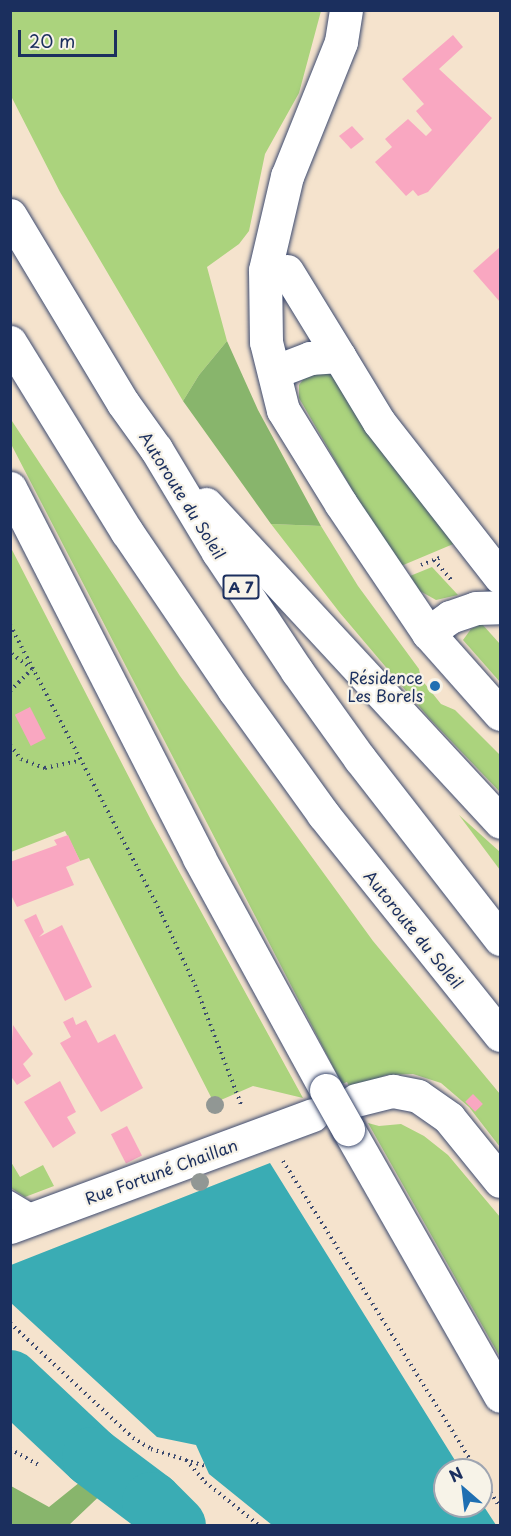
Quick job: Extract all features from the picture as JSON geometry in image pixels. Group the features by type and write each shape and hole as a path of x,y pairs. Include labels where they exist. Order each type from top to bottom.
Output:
{"main road":[{"path":"346,10 341,42 287,176 265,270 266,342 283,410 428,633 501,714"},
{"name":"Autoroute du Soleil","path":"10,214 123,403 156,449 218,552 297,671 360,759 501,939"},
{"path":"287,271 379,422 501,577"},
{"name":"Autoroute du Soleil","path":"10,342 127,532 234,690 323,814 501,1035"},
{"path":"274,372 310,358 339,356"},
{"path":"156,449 501,822"},
{"path":"10,488 199,858 319,1102 352,1115 501,1396"},
{"path":"428,633 450,617 486,604 501,607"},
{"path":"352,1115 393,1091 418,1095 449,1118 501,1181"},
{"name":"Rue Fortuné Chaillan","path":"24,1222 319,1102"}],"lane":[{"path":"10,1200 24,1222"}],"path":[{"path":"434,560 455,584"},
{"path":"10,625 195,985 236,1093"},
{"path":"12,654 32,669"},
{"path":"10,691 32,669"},
{"path":"10,745 21,759 45,768 79,761"},
{"path":"283,1161 469,1458"},
{"path":"10,1323 133,1438 205,1466"},
{"path":"10,1449 39,1465"},
{"path":"185,1460 205,1482 260,1526"}],"green space":[{"path":"11,11 321,11 299,93 265,154 249,231 239,244 207,267 227,341 199,375 183,401 60,192 11,96"},
{"path":"227,341 258,410 321,526 271,524 183,401 199,375"},
{"path":"323,370 335,377 361,424 458,542 401,566 380,538 299,398 299,385 308,373"},
{"path":"10,418 180,676 373,941 500,1094 500,1147 469,1107 441,1083 413,1074 386,1075 351,1090 347,1082 342,1084 11,444"},
{"path":"271,524 321,526 358,586 419,669 421,679 441,704 455,710 500,755 500,792 429,718 340,613"},
{"path":"10,546 152,822 303,1098 253,1086 214,1103 89,858 80,861 65,831 11,852"},
{"path":"432,567 458,595 436,600 420,591 410,576"},
{"path":"482,624 500,644 500,682 463,640 471,629"},
{"path":"459,815 500,852 500,870 494,862"},
{"path":"368,1123 379,1126 401,1124 424,1136 448,1155 500,1217 500,1357"},
{"path":"11,1162 20,1177 43,1165 54,1186 25,1197 11,1188"},
{"path":"90,1474 109,1487 69,1525 11,1525 11,1486 49,1507"}],"water":[{"path":"270,1163 454,1458 433,1458 433,1518 491,1518 496,1525 272,1525 209,1474 196,1445 157,1437 11,1303 11,1265"}],"building":[{"path":"453,35 463,47 439,69 492,118 428,192 418,196 413,190 406,196 375,162 392,147 385,139 408,119 426,136 432,130 416,111 424,104 402,79"},
{"path":"352,126 364,139 351,149 339,136"},
{"path":"500,247 500,302 473,271"},
{"path":"30,707 46,738 31,746 15,715"},
{"path":"68,835 80,861 66,867 74,885 17,907 10,893 10,862 57,845 54,840"},
{"path":"36,914 44,932 39,937 62,925 92,987 65,1001 24,920"},
{"path":"73,1017 76,1025 86,1020 98,1043 115,1034 143,1088 101,1112 60,1043 71,1037 63,1022"},
{"path":"13,1025 33,1054 23,1064 31,1076 17,1085 10,1075"},
{"path":"60,1081 76,1112 67,1117 76,1133 53,1148 24,1102"},
{"path":"473,1094 483,1104 475,1112 465,1102"},
{"path":"127,1126 142,1155 126,1164 111,1134"}],"waterway":[{"path":"10,1380 92,1457 152,1502 176,1526"}],"place":[{"name":"Résidence Les Borels","path":"435,686"}]}
